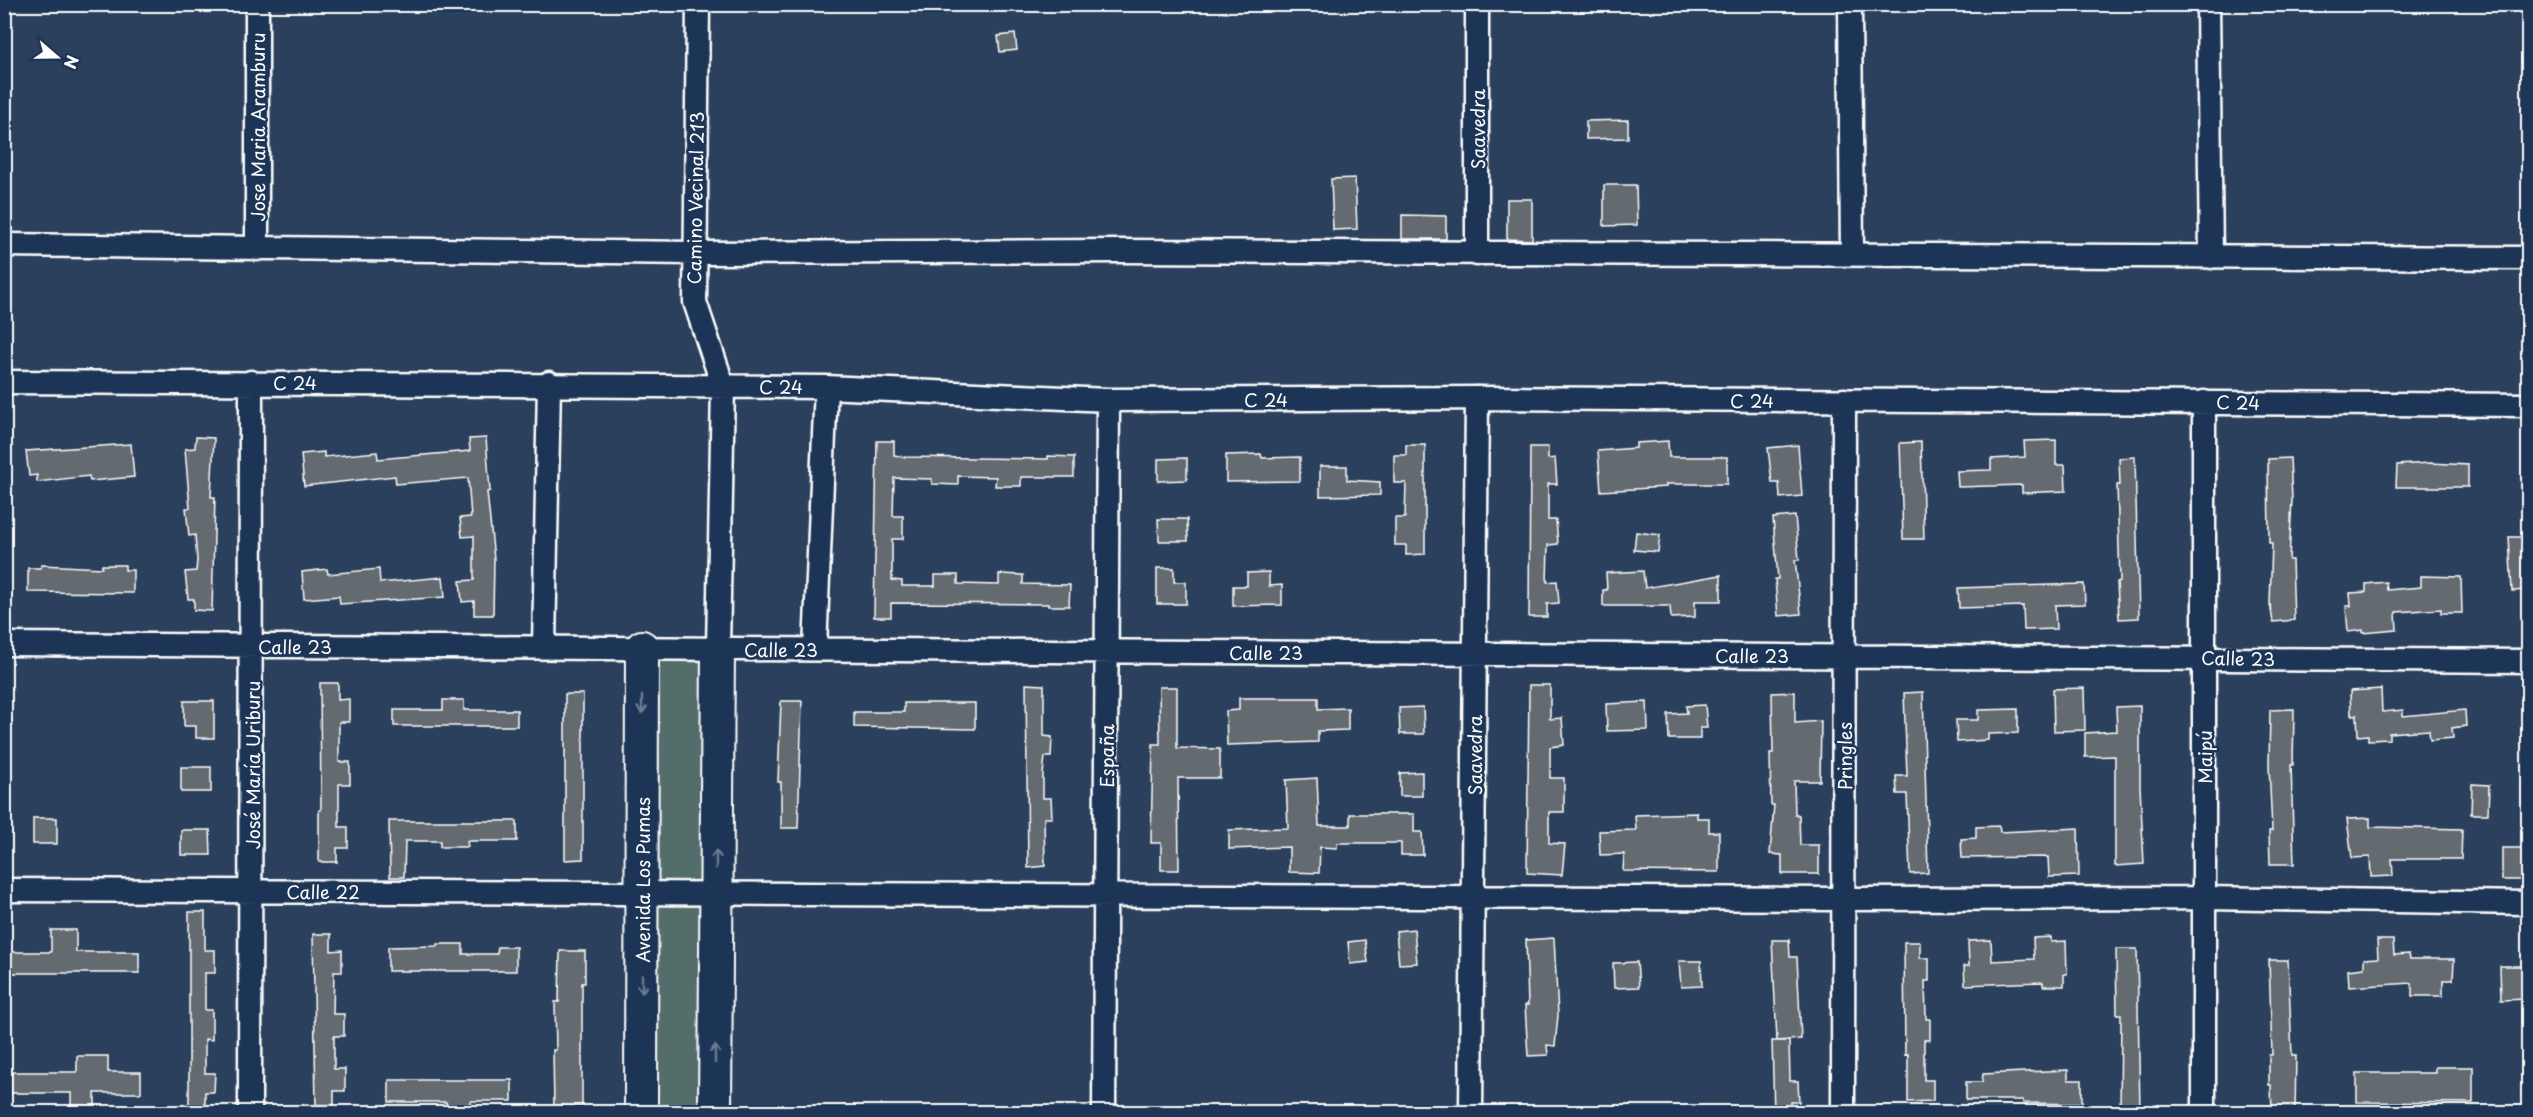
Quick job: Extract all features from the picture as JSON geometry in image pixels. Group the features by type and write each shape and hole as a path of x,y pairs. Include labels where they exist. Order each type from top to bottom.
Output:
{"main road":[{"name":"Avenida Los Pumas","path":"641,1113 642,647"},
{"path":"715,1113 718,649"}],"street":[{"name":"Jose Maria Aramburu","path":"257,4 257,249"},
{"name":"Camino Vecinal 213","path":"698,4 695,302 723,386 718,649"},
{"name":"Saavedra","path":"1477,4 1477,254"},
{"path":"1850,4 1852,254"},
{"path":"2208,4 2211,257"},
{"path":"4,245 694,253 1132,251 2529,258"},
{"name":"C 24","path":"4,382 549,383 826,387 1108,400 1477,398 2529,405"},
{"name":"José María Uriburu","path":"250,1113 251,382"},
{"path":"544,647 549,383"},
{"path":"815,649 826,387"},
{"name":"Saavedra","path":"1471,1113 1477,398"},
{"name":"España","path":"1104,1113 1108,400"},
{"name":"Pringles","path":"1843,1113 1844,400"},
{"name":"Maipú","path":"2204,402 2204,1113"},
{"name":"Calle 23","path":"4,644 2529,661"},
{"name":"Calle 22","path":"4,890 1844,899 2205,898 2529,903"}],"green space":[{"path":"643,648 717,649 714,1112 641,1112"}],"building":[{"path":"1015,34 1017,50 1000,52 998,36"},
{"path":"1628,120 1628,138 1586,139 1586,121"},
{"path":"1355,178 1357,229 1333,230 1331,179"},
{"path":"1604,185 1636,185 1637,225 1604,226"},
{"path":"1507,199 1532,199 1532,240 1507,239"},
{"path":"1402,215 1446,216 1446,239 1402,239"},
{"path":"196,437 214,438 211,497 215,497 212,611 194,610 194,599 188,599 185,572 196,571 197,560 195,535 189,536 186,508 190,508 185,449 195,448"},
{"path":"486,438 490,491 487,492 494,559 493,615 474,615 474,601 462,602 460,581 474,580 474,536 462,537 460,518 471,517 468,478 396,484 395,476 304,486 301,454 324,452 324,457 377,452 378,459 470,451 469,439"},
{"path":"2056,440 2056,465 2065,465 2066,491 2022,493 2022,485 1958,487 1957,471 1991,470 1991,459 2025,457 2024,441"},
{"path":"877,441 894,441 894,455 905,457 1048,459 1048,456 1074,457 1074,477 1021,477 1021,486 995,486 996,477 958,476 958,485 932,484 932,479 894,478 893,516 903,516 903,539 892,539 892,580 902,581 902,586 935,586 935,575 958,575 958,584 999,585 999,574 1023,575 1023,584 1070,585 1069,606 891,603 891,617 874,617"},
{"path":"1668,441 1669,457 1727,457 1727,484 1666,484 1666,487 1601,491 1598,451 1636,448 1636,443"},
{"path":"1921,442 1924,539 1903,539 1900,443"},
{"path":"131,444 134,477 90,481 89,476 37,482 37,475 29,476 26,451"},
{"path":"1406,445 1425,445 1425,554 1406,555 1406,545 1395,545 1395,518 1405,518 1406,483 1394,483 1394,455 1406,455"},
{"path":"1798,445 1802,496 1780,498 1779,483 1772,483 1768,448"},
{"path":"1530,447 1548,447 1548,459 1555,458 1557,484 1548,484 1548,520 1556,520 1558,544 1548,545 1547,582 1557,581 1559,603 1547,604 1547,617 1529,617"},
{"path":"1261,454 1262,458 1300,457 1300,481 1226,482 1226,455"},
{"path":"2135,457 2139,618 2119,619 2117,485 2120,485 2119,458"},
{"path":"1187,458 1187,480 1158,481 1158,459"},
{"path":"2290,458 2292,499 2289,560 2292,560 2294,620 2273,622 2270,604 2272,543 2269,543 2268,459"},
{"path":"2431,463 2468,465 2468,487 2396,487 2397,465"},
{"path":"1320,466 1347,466 1347,480 1380,482 1380,495 1320,496"},
{"path":"1795,516 1799,560 1795,560 1801,614 1778,616 1775,579 1778,579 1773,518"},
{"path":"1158,519 1187,519 1188,541 1159,541"},
{"path":"1636,532 1660,535 1658,552 1634,550"},
{"path":"2509,537 2529,537 2529,590 2512,591"},
{"path":"41,565 102,568 102,565 125,565 125,570 133,570 133,593 28,592 28,568 41,568"},
{"path":"1157,568 1174,568 1174,582 1186,582 1186,604 1157,604"},
{"path":"327,569 328,574 379,569 380,583 443,577 445,597 340,604 339,596 304,599 302,572"},
{"path":"1643,571 1645,588 1721,575 1721,601 1695,601 1695,617 1671,618 1670,606 1603,606 1603,590 1607,590 1606,573"},
{"path":"1269,572 1269,586 1282,585 1282,605 1233,606 1233,586 1247,586 1247,573"},
{"path":"2421,576 2461,577 2462,613 2441,613 2441,609 2396,612 2397,630 2348,632 2346,606 2351,606 2350,593 2366,592 2366,584 2386,582 2387,590 2421,587"},
{"path":"2084,584 2085,604 2055,605 2056,629 2024,630 2023,606 1959,608 1958,588"},
{"path":"320,683 338,683 338,700 349,699 349,722 339,722 339,762 350,762 350,784 339,784 339,827 348,827 348,848 337,848 337,862 319,862"},
{"path":"1026,684 1044,685 1044,736 1052,737 1051,757 1045,757 1043,774 1043,798 1051,798 1052,818 1044,818 1045,866 1028,868"},
{"path":"1529,685 1550,685 1550,719 1562,718 1564,745 1550,747 1550,778 1564,778 1564,812 1549,812 1549,843 1565,844 1562,875 1527,873"},
{"path":"1159,687 1177,687 1177,748 1220,749 1220,778 1178,778 1179,870 1161,870 1161,843 1151,843 1153,744 1160,744"},
{"path":"2084,688 2085,730 2054,731 2053,689"},
{"path":"2381,689 2382,712 2403,710 2403,716 2465,710 2466,726 2452,728 2453,738 2430,740 2429,730 2389,733 2389,739 2368,740 2368,735 2358,736 2357,715 2351,715 2350,691"},
{"path":"1795,692 1795,723 1821,721 1820,781 1794,781 1795,815 1799,815 1800,845 1819,845 1819,874 1782,874 1782,855 1770,854 1774,805 1771,805 1770,753 1773,753 1772,693"},
{"path":"1923,692 1928,873 1910,874 1907,794 1897,794 1896,776 1907,776 1904,693"},
{"path":"565,694 583,694 583,859 565,860"},
{"path":"1239,698 1318,698 1318,709 1348,708 1348,730 1318,731 1318,742 1227,745 1226,711 1239,710"},
{"path":"443,700 464,700 464,710 517,710 517,726 394,726 394,710 443,710"},
{"path":"184,701 214,701 214,738 196,738 196,726 184,726"},
{"path":"781,701 802,701 798,828 781,828 781,782 778,782"},
{"path":"1647,702 1648,730 1607,731 1606,704"},
{"path":"904,703 975,703 975,729 854,727 854,712 904,712"},
{"path":"1705,705 1707,728 1700,728 1700,739 1669,739 1668,714 1687,713 1686,706"},
{"path":"2140,706 2140,786 2144,864 2115,866 2115,756 2085,757 2085,733 2117,731 2116,707"},
{"path":"1423,707 1424,734 1400,734 1399,708"},
{"path":"2018,709 2018,733 1988,734 1988,740 1957,742 1956,720 1978,720 1978,710"},
{"path":"2294,709 2293,765 2291,765 2294,864 2270,864 2269,831 2272,831 2269,765 2270,710"},
{"path":"181,767 211,767 211,792 181,792"},
{"path":"1422,772 1422,796 1400,796 1400,773"},
{"path":"1317,778 1319,826 1350,826 1350,814 1414,814 1414,832 1422,832 1423,855 1401,855 1401,843 1337,843 1337,848 1320,847 1319,873 1289,872 1289,847 1229,849 1229,830 1288,828 1286,780"},
{"path":"2472,784 2489,785 2488,814 2471,814"},
{"path":"1697,813 1697,818 1709,818 1709,832 1719,832 1719,872 1623,871 1624,854 1600,855 1599,831 1636,830 1635,815"},
{"path":"33,818 57,818 57,844 33,844"},
{"path":"2370,818 2370,827 2462,829 2461,859 2392,859 2393,876 2371,877 2370,857 2352,858 2347,819"},
{"path":"389,821 517,821 517,841 467,841 468,847 440,847 440,841 405,841 404,877 390,877"},
{"path":"1999,826 2000,832 2078,828 2079,876 2049,877 2048,857 1962,858 1961,839 1976,838 1976,827"},
{"path":"181,830 210,830 211,855 181,855"},
{"path":"2502,848 2529,848 2529,880 2502,880"},
{"path":"189,912 205,912 205,950 215,950 215,973 205,973 205,1010 212,1010 212,1040 205,1039 205,1073 215,1073 214,1092 205,1092 205,1113 189,1113"},
{"path":"1414,929 1417,963 1399,964 1396,931"},
{"path":"51,930 76,930 76,952 139,952 139,973 8,973 8,952 51,952"},
{"path":"313,934 331,934 331,951 342,950 342,972 334,972 333,1014 344,1014 344,1036 334,1036 334,1069 345,1069 345,1091 334,1091 334,1105 316,1105"},
{"path":"2051,937 2051,942 2066,941 2067,974 2064,974 2064,986 2043,986 2043,982 1965,985 1964,966 1969,966 1968,941 1991,940 1992,961 2034,959 2033,938"},
{"path":"1554,938 1558,1015 1555,1046 1547,1045 1548,1055 1528,1056 1525,1005 1528,1005 1526,940"},
{"path":"1365,940 1368,962 1350,964 1348,942"},
{"path":"1772,940 1789,940 1790,957 1797,957 1801,1039 1777,1041"},
{"path":"2377,940 2393,940 2394,955 2409,954 2410,959 2454,959 2453,980 2443,980 2443,996 2412,996 2412,983 2349,987 2348,970 2364,968 2364,959 2378,958"},
{"path":"1904,942 1920,942 1920,958 1929,958 1929,981 1925,981 1926,1019 1930,1019 1930,1040 1924,1040 1924,1080 1933,1080 1933,1101 1908,1102 1908,1054 1905,1055"},
{"path":"437,944 463,944 463,954 497,954 498,947 516,947 516,971 388,971 388,947 437,946"},
{"path":"2116,949 2137,949 2140,1113 2120,1113 2121,1014 2117,1014"},
{"path":"560,951 585,951 585,983 582,983 582,1107 554,1107 553,1050 556,1050 555,1002 559,1002"},
{"path":"2269,960 2288,960 2292,1055 2296,1055 2295,1113 2272,1113 2271,1085 2269,1085 2269,1055 2272,1055"},
{"path":"1679,961 1701,961 1702,986 1681,987"},
{"path":"1637,962 1639,987 1614,988 1613,963"},
{"path":"2500,966 2529,966 2529,999 2501,1000"},
{"path":"1772,1041 1789,1041 1790,1081 1798,1081 1799,1102 1791,1102 1791,1113 1774,1113"},
{"path":"77,1056 108,1056 108,1072 141,1072 141,1093 95,1093 95,1106 71,1105 71,1093 10,1093 10,1072 77,1072"},
{"path":"2435,1067 2473,1067 2473,1103 2357,1102 2357,1073 2435,1073"},
{"path":"2068,1070 2068,1080 2082,1080 2082,1104 2023,1103 2023,1100 1966,1100 1966,1082 1982,1082 1983,1074"},
{"path":"389,1080 512,1080 512,1101 470,1101 470,1113 446,1113 446,1102 389,1102"}]}
